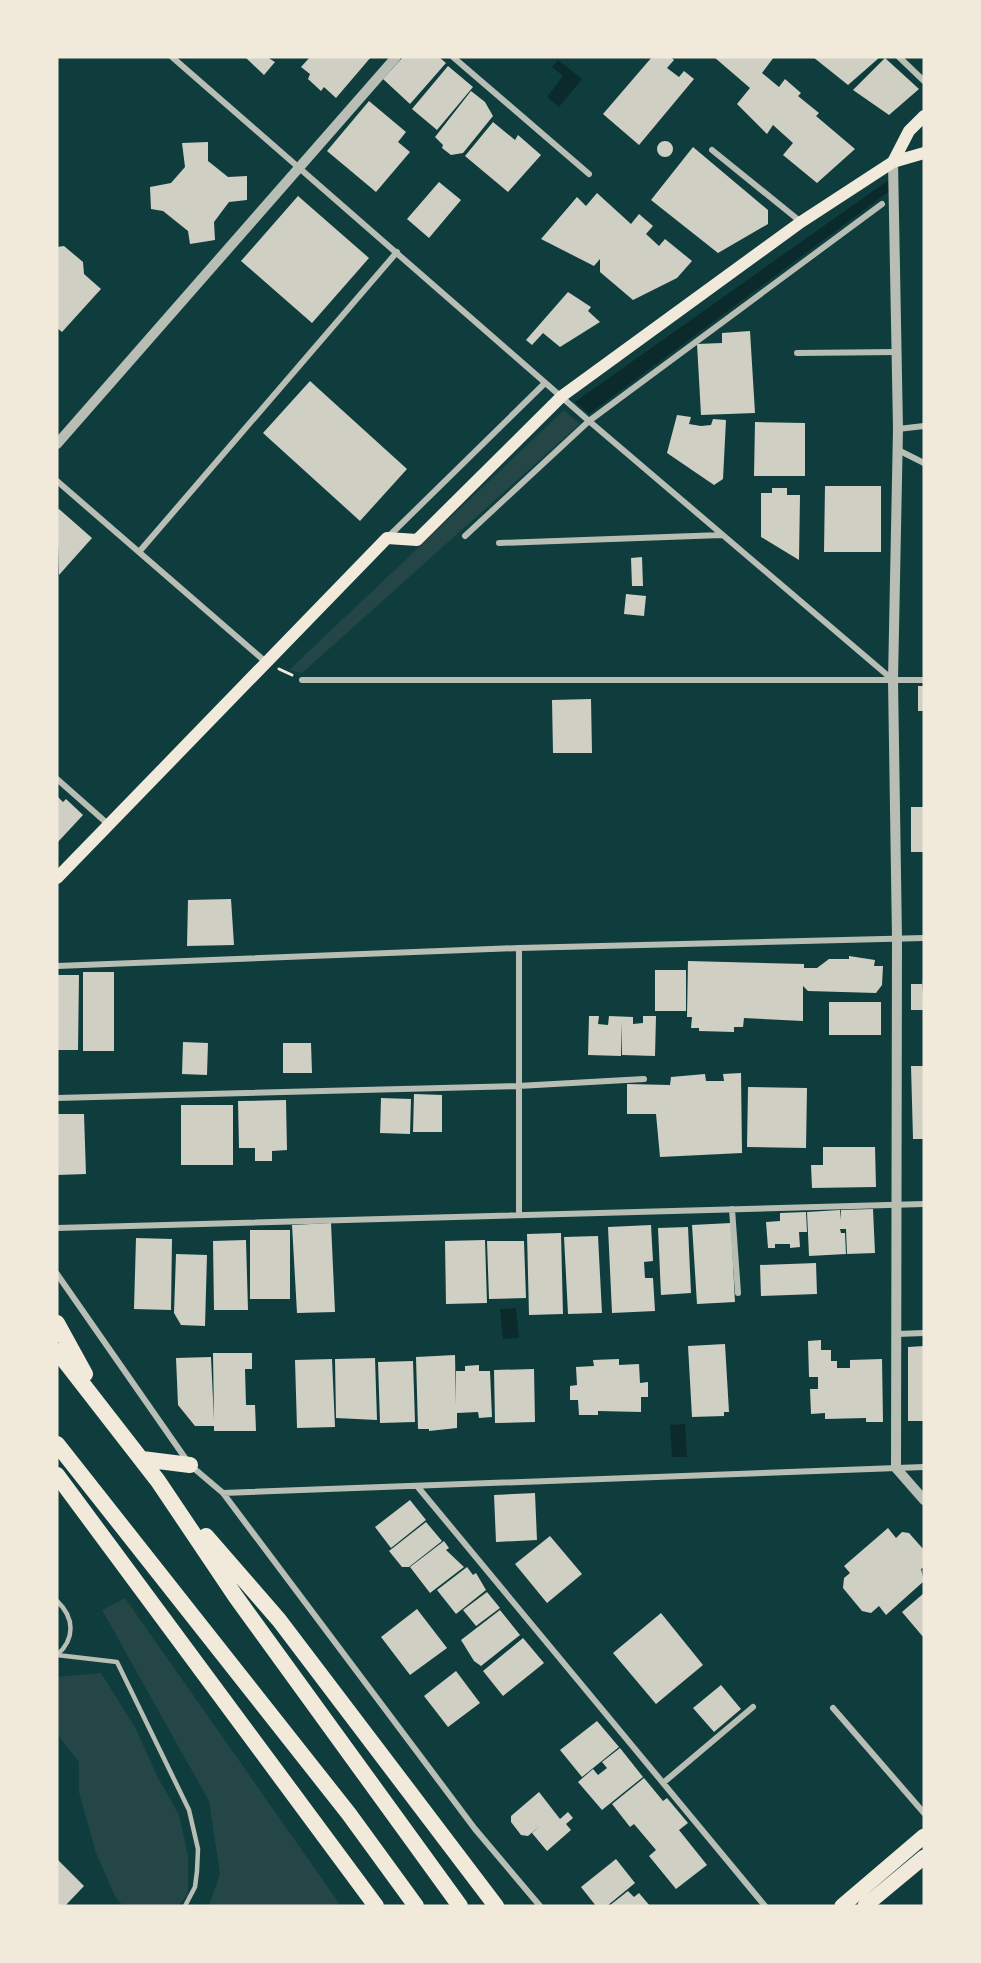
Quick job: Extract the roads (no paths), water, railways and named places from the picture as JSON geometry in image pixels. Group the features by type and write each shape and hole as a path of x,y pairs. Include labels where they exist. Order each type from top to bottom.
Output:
{"highway":[{"path":"57,1323 108,1414"},
{"path":"57,1351 158,1481 236,1597 460,1906"},
{"path":"57,1444 348,1814 416,1906"},
{"path":"142,1459 190,1465"},
{"path":"57,1475 376,1906"},
{"path":"158,1481 279,1620 496,1906"}],"main road":[{"path":"893,162 909,131 924,116"},
{"path":"57,878 387,538 417,540 562,396 801,222 893,162 924,153"},
{"path":"842,1906 924,1836"},
{"path":"865,1906 924,1857"}],"street":[{"path":"172,57 300,166 545,383 893,680"},
{"path":"57,444 396,57"},
{"path":"453,57 589,174"},
{"path":"898,57 924,81"},
{"path":"712,150 801,222"},
{"path":"893,162 898,429 893,680 897,938 896,1468 924,1500"},
{"path":"465,536 589,421 882,204"},
{"path":"139,552 397,252"},
{"path":"797,353 897,352"},
{"path":"387,538 545,383"},
{"path":"898,429 924,426"},
{"path":"897,450 924,463"},
{"path":"57,481 267,663"},
{"path":"499,543 723,535"},
{"path":"302,680 924,680"},
{"path":"57,779 109,825"},
{"path":"57,966 519,948 924,938"},
{"path":"519,948 519,1215"},
{"path":"57,1098 518,1086 644,1079"},
{"path":"57,1228 924,1204"},
{"path":"732,1209 738,1293"},
{"path":"57,1275 190,1465 223,1493 475,1829 540,1906"},
{"path":"897,1334 924,1333"},
{"path":"223,1493 924,1467"},
{"path":"417,1486 765,1906"},
{"path":"663,1783 753,1707"},
{"path":"833,1708 924,1813"}],"lane":[{"path":"57,1601 65,1609 71,1629 65,1648 57,1655"},
{"path":"57,1655 117,1662 189,1810 198,1849 195,1887 185,1906"}]}
